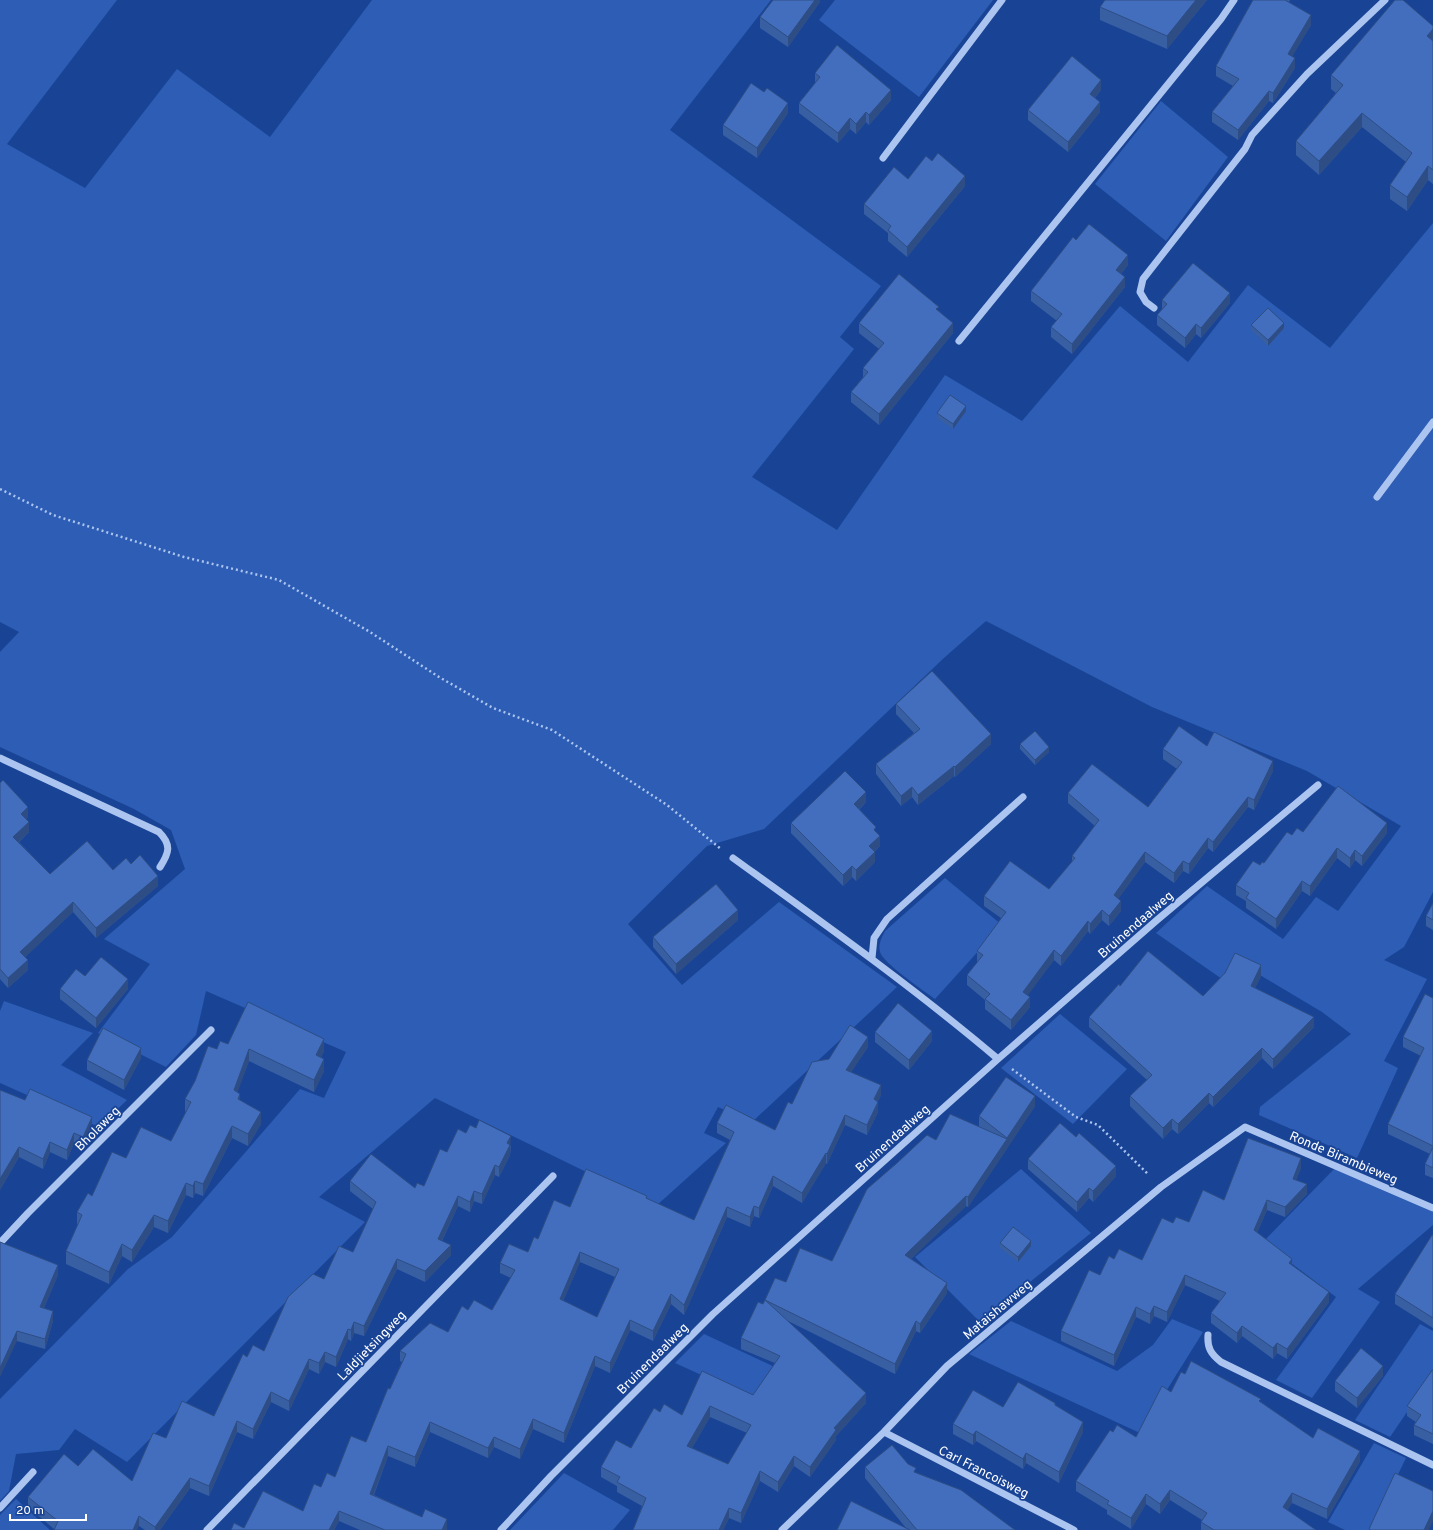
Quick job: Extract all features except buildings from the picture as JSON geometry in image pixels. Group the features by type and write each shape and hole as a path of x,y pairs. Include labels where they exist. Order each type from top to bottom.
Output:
{"street":[{"path":"882,158 1002,0"},
{"path":"959,341 1221,19 1234,0"},
{"path":"1154,308 1146,302 1140,292 1143,279 1245,149 1252,135 1307,74 1385,0"},
{"path":"1377,497 1433,422"},
{"path":"1,760 159,832 166,839 169,847 166,858 160,867"},
{"name":"Bruinendaalweg","path":"501,1530 550,1476 713,1314 998,1059 1157,920 1318,785"},
{"path":"872,958 874,938 887,919 1023,798"},
{"path":"732,858 872,958 948,1016 998,1059"},
{"name":"Bholaweg","path":"0,1243 28,1213 212,1030"},
{"name":"Mataishawweg","path":"782,1530 884,1432 947,1366 1161,1187 1245,1127"},
{"name":"Ronde Birambieweg","path":"1245,1127 1433,1208"},
{"name":"Laldjietsingweg","path":"206,1530 553,1176"},
{"path":"1208,1335 1208,1345 1211,1352 1221,1362 1433,1466"},
{"name":"Carl Francoisweg","path":"884,1432 1074,1530"},
{"path":"0,1508 33,1472"}],"path":[{"path":"0,489 53,515 184,557 279,580 370,632 438,677 493,708 552,730 667,805 732,858"},
{"path":"998,1059 1076,1117 1098,1125 1161,1187"}],"shaded area":[{"path":"0,0 117,0 7,144 85,188 177,69 270,137 372,0 771,0 670,130 881,286 840,337 854,349 752,477 837,530 945,375 1022,421 1120,306 1188,362 1248,285 1330,348 1433,223 1433,892 1404,947 1384,960 1427,979 1384,1061 1398,1068 1357,1158 1259,1115 1260,1107 1351,1034 1322,1012 1233,959 1222,979 1156,933 1207,886 1283,939 1316,897 1338,911 1401,826 1307,771 1152,707 986,621 945,657 764,829 707,846 628,924 682,985 779,902 897,987 752,1122 718,1107 704,1133 726,1143 656,1206 435,1098 319,1197 365,1222 127,1462 75,1429 59,1450 16,1454 9,1491 0,1501 0,1399 128,1269 172,1237 300,1089 324,1098 346,1052 206,991 196,1035 166,1067 98,1033 150,964 104,939 185,869 171,830 134,809 0,747 0,652 19,632 0,622"},
{"path":"835,0 993,0 919,97 819,20"},
{"path":"1161,101 1228,157 1166,241 1095,184"},
{"path":"945,878 1002,925 935,999 904,976 882,957 880,946 885,931"},
{"path":"4,1001 93,1033 61,1065 127,1100 99,1127 0,1083 0,1011"},
{"path":"1060,1014 1127,1069 1073,1124 1001,1068"},
{"path":"1337,1166 1433,1212 1433,1225 1358,1289 1380,1302 1312,1398 1276,1380 1336,1297 1263,1242"},
{"path":"1021,1169 1091,1233 980,1322 915,1257"},
{"path":"1172,1319 1203,1332 1140,1433 969,1354 1011,1321 1117,1371 1153,1345"},
{"path":"1420,1324 1433,1331 1433,1374 1390,1437 1355,1420"},
{"path":"704,1334 779,1369 752,1398 675,1363"},
{"path":"1374,1443 1406,1458 1371,1530 1345,1530 1328,1522"},
{"path":"564,1473 630,1510 613,1530 510,1530"},
{"path":"16,1499 50,1530 0,1530 0,1515"}]}
